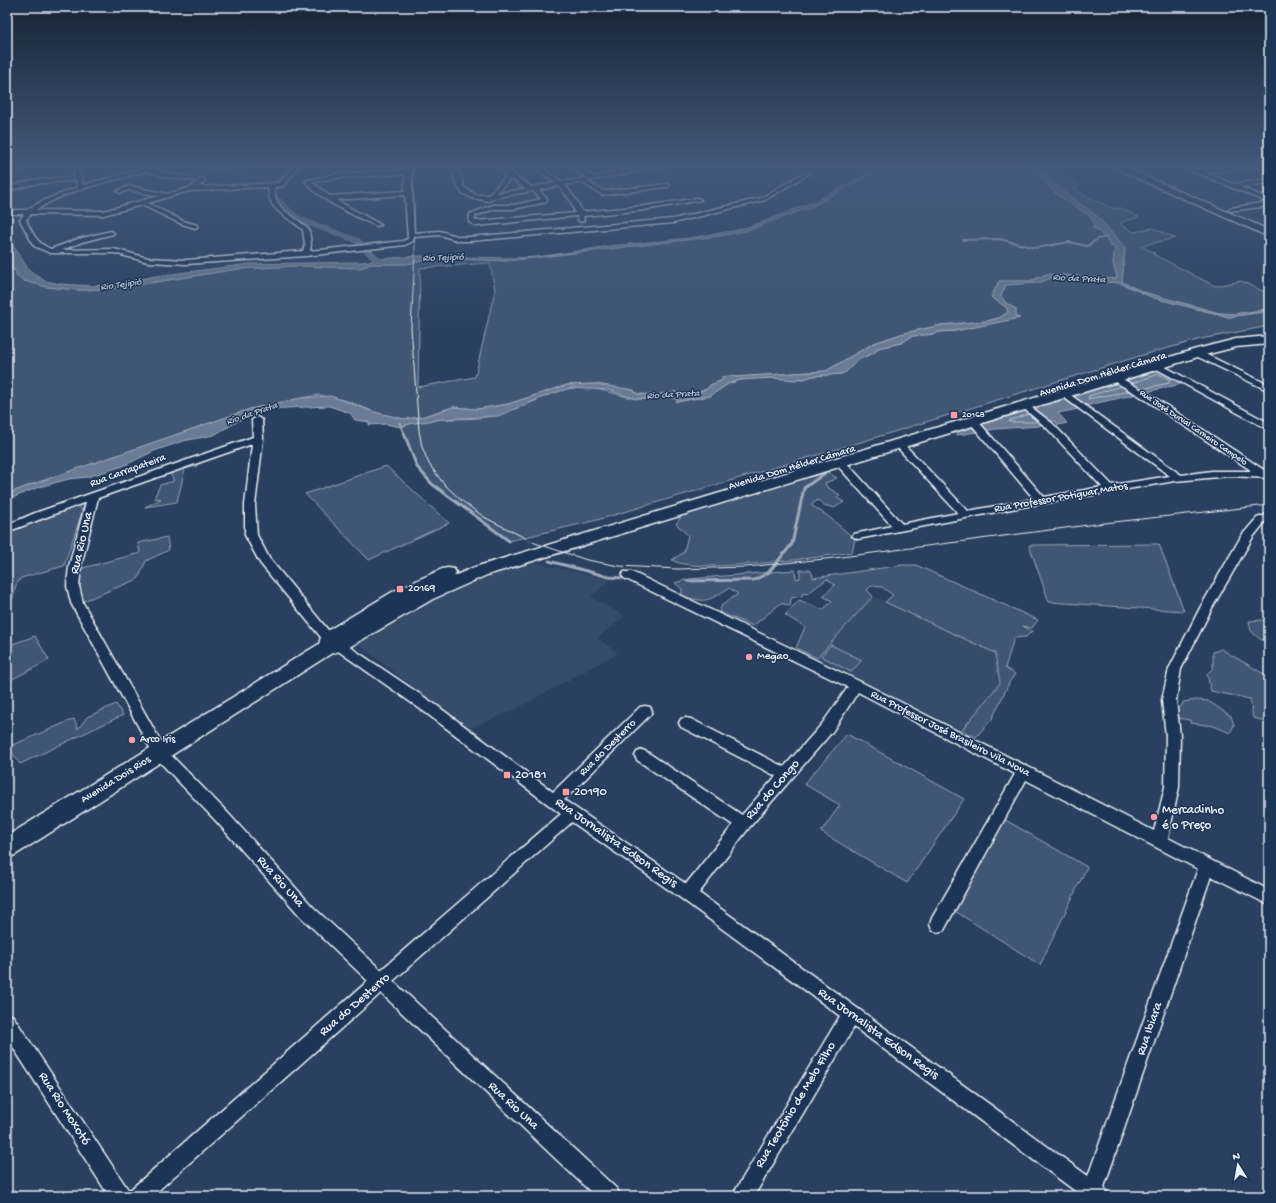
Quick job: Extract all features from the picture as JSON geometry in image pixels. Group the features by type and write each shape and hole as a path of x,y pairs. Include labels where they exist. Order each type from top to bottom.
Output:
{"main road":[{"path":"1240,221 1269,234"},
{"path":"1256,221 1269,227"},
{"name":"Avenida Dom Hélder Câmara","path":"331,643 400,595 470,564 1208,343 1269,331"},
{"name":"Avenida Dom Hélder Câmara","path":"331,643 427,595 481,571 841,463 899,444 1067,396 1197,353 1236,343 1269,340"},
{"name":"Avenida Dois Rios","path":"7,848 160,753 331,643"}],"street":[{"path":"23,221 34,243 39,247 52,252 114,251 148,260 166,262 228,260 306,254 408,242 411,240 409,221"},
{"path":"179,221 195,226"},
{"path":"295,221 306,230 308,244 306,254"},
{"path":"370,221 378,225"},
{"path":"472,221 479,224 508,221"},
{"path":"581,221 583,230"},
{"path":"410,235 440,233 465,239 672,221"},
{"path":"52,252 80,240 111,233"},
{"path":"1197,353 1269,388"},
{"path":"1158,366 1269,427"},
{"name":"Rua José Durval Carneiro Campelo","path":"1118,380 1143,394 1172,415 1268,478"},
{"path":"1067,396 1179,478"},
{"path":"1027,407 1050,426 1110,489"},
{"name":"Rua Jornalista Edson Regis","path":"257,420 258,439 250,505 250,535 264,560 331,643 431,709 554,801 688,894 850,1015 1096,1194"},
{"path":"975,423 1041,500"},
{"name":"Rua Carrapateira","path":"7,529 39,515 258,439"},
{"path":"899,444 966,515"},
{"path":"841,463 899,528"},
{"name":"Rua Professor Potiguar Matos","path":"858,536 1041,500 1179,478 1250,474 1268,478"},
{"name":"Rua Rio Una","path":"93,497 75,566 73,586 77,603 160,753 221,816 307,912 380,983 610,1196"},
{"path":"1159,842 1172,787 1172,736 1169,700 1175,669 1206,608 1248,535 1261,520 1269,517"},
{"name":"Rua Professor José Brasileiro Vila Nova","path":"628,575 856,685 1269,898"},
{"name":"Rua do Congo","path":"688,894 743,824 827,728 856,685"},
{"name":"Rua do Desterro","path":"554,801 645,711"},
{"path":"686,723 787,775"},
{"path":"642,756 743,824"},
{"path":"938,924 1023,772"},
{"name":"Rua do Desterro","path":"137,1196 572,813"},
{"name":"Rua Ibiara","path":"1096,1194 1207,866"},
{"name":"Rua Teotônio de Melo Filho","path":"742,1196 850,1015"},
{"name":"Rua Rio Moxotó","path":"7,1022 121,1196"}],"shaded area":[{"path":"772,221 1093,221 1095,224 1094,227 1110,245 1115,247 1113,264 1117,276 1116,279 1047,274 1030,281 999,281 991,297 1006,307 1008,312 999,318 987,321 941,325 901,334 874,343 826,371 722,377 723,380 710,385 707,389 695,393 675,392 654,395 639,394 629,389 624,390 596,384 567,385 508,404 478,409 453,407 421,417 404,419 374,412 348,401 319,395 301,398 250,409 7,494 7,261 12,270 16,271 19,277 24,281 47,287 82,290 111,289 238,269 299,266 360,268 371,264 406,264 438,258 507,261 719,236 745,231","holes":["490,263 495,290 475,377 418,387 420,268"]},
{"path":"1101,221 1125,221 1122,222 1121,225 1134,232 1153,228 1175,238 1141,246 1155,253 1153,254 1215,286 1241,281 1269,294 1269,309 1234,314 1219,313 1143,292 1122,282 1125,251"},
{"path":"1049,277 1120,283 1154,298 1229,317 1269,311 1269,326 1201,339 1143,355 848,446 597,520 509,541 432,484 417,467 401,427 430,420 479,418 490,416 523,406 559,391 571,388 580,387 596,389 637,399 669,397 679,400 677,402 710,396 728,384 740,380 761,378 804,379 813,376 841,374 858,360 875,352 878,348 901,343 912,336 955,331 1017,318 1001,296 1004,287 1015,282 1032,283 1043,281"},
{"path":"198,461 197,466 185,469 177,502 145,507 161,499 154,498 160,485 174,481 169,471"},
{"path":"386,466 449,523 369,560 305,494"},
{"path":"826,471 837,478 825,483 827,487 840,495 837,498 844,502 834,508 824,505 818,500 811,505 829,517 855,539 852,552 758,564 705,566 684,564 672,560 684,552 688,535 676,524 683,514"},
{"path":"80,504 82,512 64,566 21,578 16,585 10,609 7,610 7,531"},
{"path":"167,537 169,550 146,561 138,579 81,602 79,569 140,553 138,543"},
{"path":"1159,544 1184,611 1049,602 1029,545"},
{"path":"534,562 610,580 591,597 625,616 597,638 618,653 512,711 467,729 357,643 421,607 475,581"},
{"path":"903,565 916,565 1038,620 1032,628 1023,626 1032,631 1026,637 1014,638 1005,668 1015,674 1010,681 992,719 976,737 962,730 1000,683 995,653 885,602 893,595 882,587 871,586 867,590 873,596 817,658 796,648 805,627 785,615 799,600 823,610 832,601 823,596 835,585 827,579 807,594 803,593 802,596 791,598 790,606 781,603 753,626 719,612 722,605 738,594 729,588 711,599 697,600 682,596 682,589 675,583 689,579 795,570 796,579 800,578 800,570 810,570 813,578"},
{"path":"873,596 995,653 1000,683 962,730 817,658"},
{"path":"1262,620 1269,622 1269,631 1267,632 1269,638 1261,640 1251,631 1249,621"},
{"path":"35,636 49,660 7,682 7,646"},
{"path":"831,645 862,660 851,672 821,656"},
{"path":"1221,649 1269,677 1269,722 1253,718 1250,699 1211,691 1207,674 1213,668 1213,652"},
{"path":"1196,700 1208,701 1231,716 1234,725 1230,733 1214,726 1190,723 1190,720 1177,718 1175,708 1182,706 1183,702"},
{"path":"116,704 123,715 20,764 8,747 74,719 78,729 87,717"},
{"path":"847,734 964,799 907,883 821,832 840,805 804,784"},
{"path":"1002,818 1087,867 1040,965 947,906"}],"water":[{"name":"Rio Tejipió","path":"772,221 745,231 719,236 507,261 438,258 406,264 371,264 360,268 299,266 238,269 111,289 77,290 47,287 24,281 16,275 16,271 10,267 11,265 7,261 7,235 28,269 45,281 60,284 91,286 117,284 156,276 250,264 362,262 417,256 508,258 537,257 610,246 689,238 738,230 760,223"},
{"name":"Rio da Prata","path":"1093,221 1102,221 1125,247 1122,282 1143,292 1219,313 1234,314 1269,309 1269,311 1229,317 1154,298 1120,283 1054,277 1038,283 1006,285 1001,296 1006,303 1016,309 1016,317 1020,318 955,331 912,336 901,343 878,348 875,352 858,360 846,372 841,374 813,376 804,379 798,378 796,380 773,378 740,380 728,384 710,396 676,402 678,400 668,397 637,399 608,390 571,388 548,395 498,416 443,419 408,424 400,427 386,424 369,425 369,422 355,420 350,413 329,406 267,409 242,419 214,435 183,441 154,451 123,466 87,477 69,479 39,487 7,500 7,494 30,485 250,409 301,398 331,396 374,412 404,419 421,417 453,407 478,409 508,404 567,385 596,384 634,390 635,393 639,394 654,395 676,392 695,393 707,389 710,385 723,380 721,377 826,371 874,343 901,334 941,325 987,321 999,318 1008,312 1006,307 991,297 999,281 1030,281 1047,274 1116,279 1117,276 1113,264 1115,247 1109,246 1109,241 1105,236 1091,227 1095,226"},
{"path":"1160,370 1186,383 1058,413 1067,423 1058,425 1055,421 1048,421 1039,426 996,429 957,435 953,431 1047,405"}],"waterway":[{"path":"305,221 356,240 379,261"},
{"path":"963,240 999,239 1036,248 1069,242 1087,246 1098,239 1107,237"},
{"path":"400,423 404,434"},
{"path":"404,433 417,467 432,484 509,541"},
{"path":"687,581 754,580 768,573 792,544 804,488 825,473"},
{"path":"549,561 609,577 623,578"}],"tram line":[{"path":"414,221 415,254 411,328 419,431 422,447 429,464 443,483 462,501 484,517 535,543 587,560 619,566 678,569 746,567 834,558 1096,524 1269,505"}],"place":[{"name":"20168","path":"954,415"},
{"name":"20169","path":"400,589"},
{"name":"Megao","path":"749,657"},
{"name":"Arco Iris","path":"132,740"},
{"name":"20181","path":"507,775"},
{"name":"20190","path":"566,792"},
{"name":"Mercadinho é o Preço","path":"1154,817"}]}
